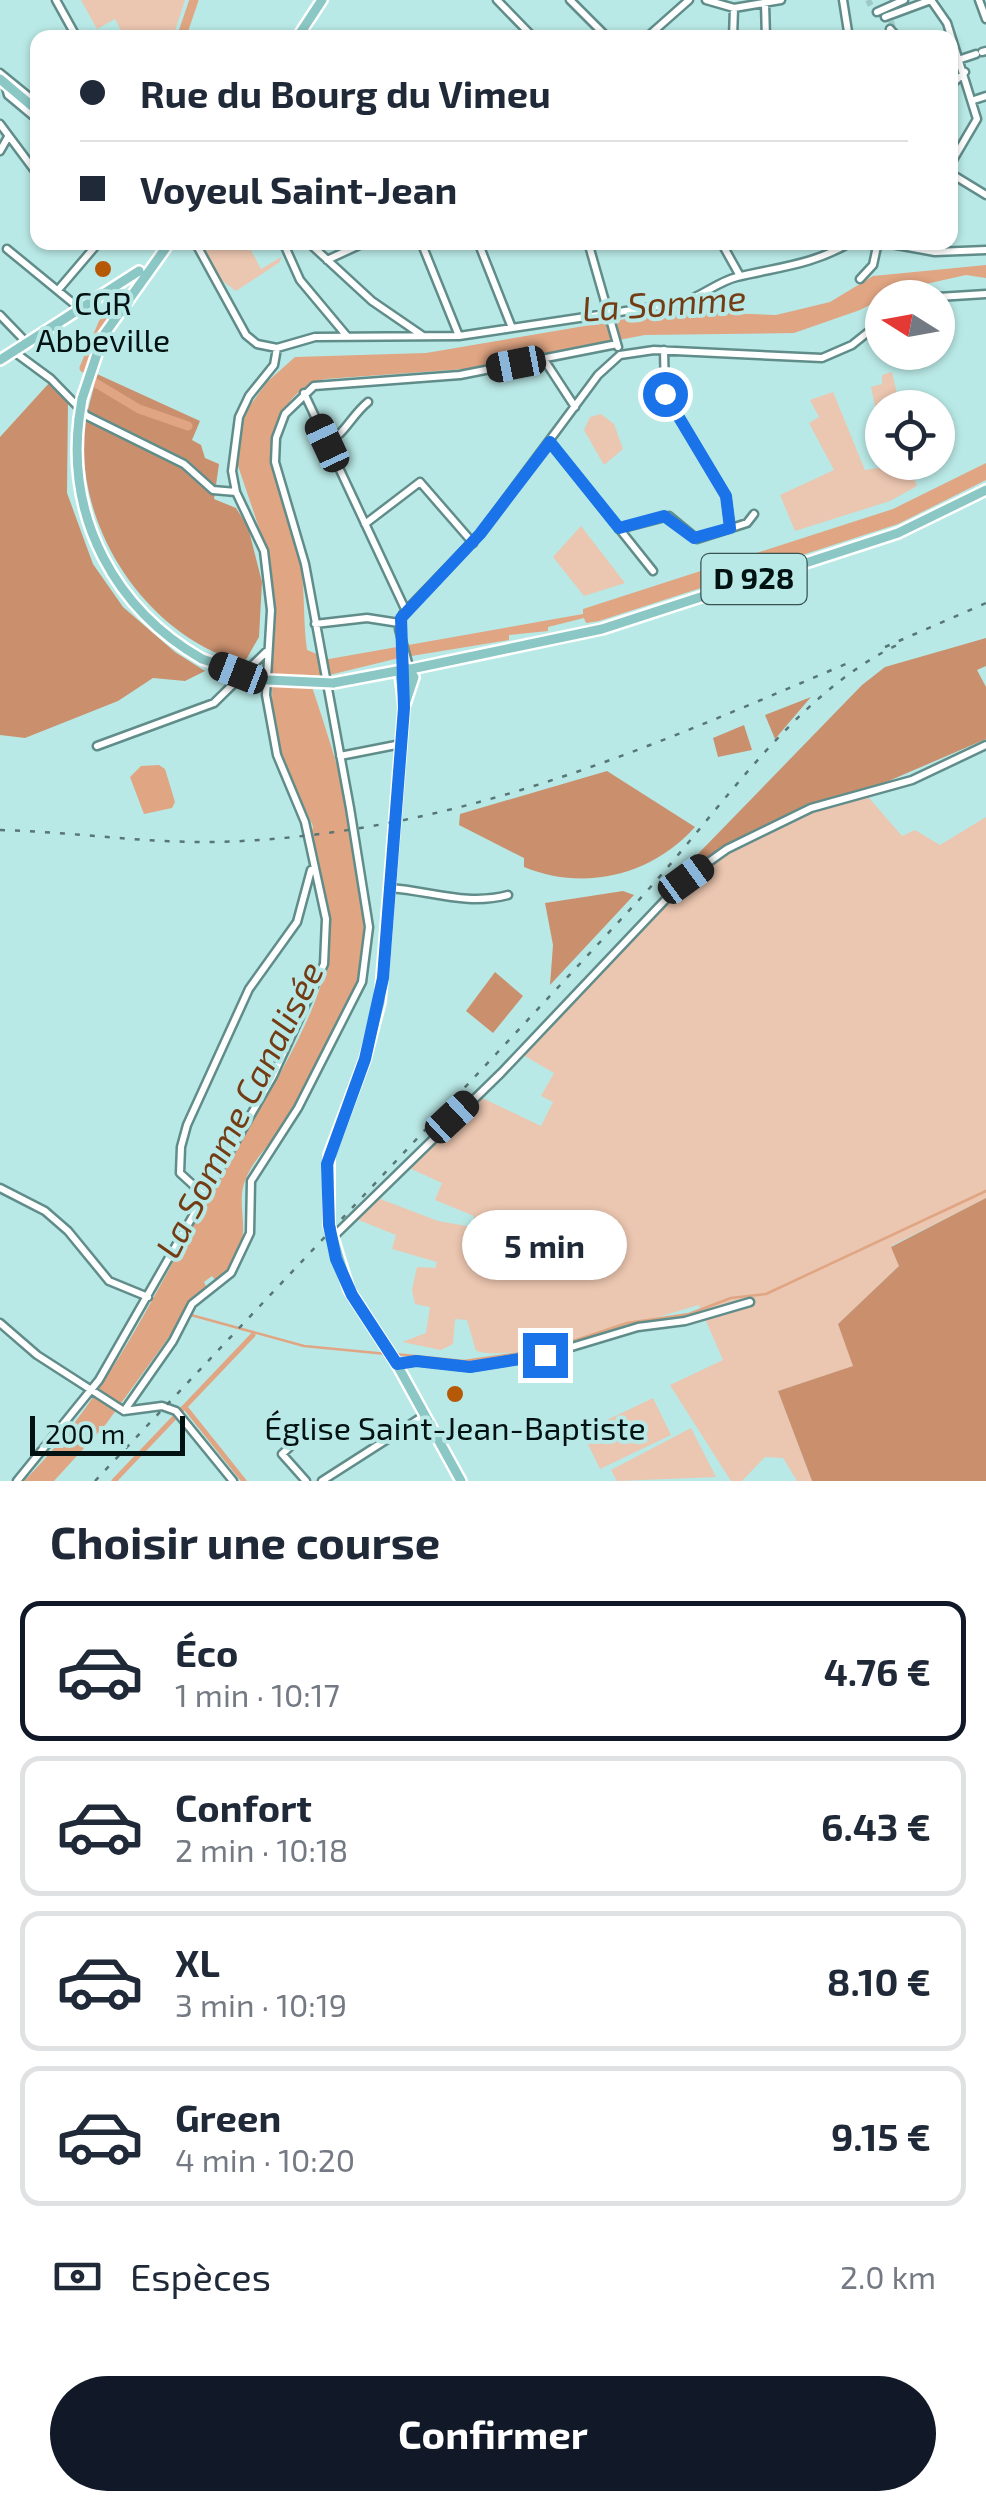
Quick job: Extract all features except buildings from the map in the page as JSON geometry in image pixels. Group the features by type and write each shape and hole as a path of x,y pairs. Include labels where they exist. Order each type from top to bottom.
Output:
{"main road":[{"path":"299,30 319,0"},
{"path":"2,78 30,99"},
{"name":"D 928","path":"161,250 103,336 82,397 78,419 82,502 118,587 146,618 202,659 267,680 329,680 407,672 602,628 898,533 986,490"},
{"path":"0,360 121,281 142,275"},
{"path":"407,672 379,1010 328,1158 332,1239 352,1295 393,1357 461,1481"}],"street":[{"path":"56,0 73,30"},
{"path":"497,0 526,30"},
{"path":"570,0 600,30"},
{"path":"657,30 697,0 734,8 777,0"},
{"path":"890,25 904,0"},
{"path":"890,25 931,0 950,30"},
{"path":"979,0 986,18"},
{"path":"845,2 848,30"},
{"path":"765,3 766,30"},
{"path":"733,30 734,8"},
{"path":"958,51 974,100 975,127 958,153"},
{"path":"958,58 981,53"},
{"path":"958,79 965,72"},
{"path":"2,78 8,94 30,113"},
{"path":"974,100 986,96"},
{"path":"0,124 30,165"},
{"path":"0,150 8,137"},
{"path":"958,178 986,196"},
{"path":"958,248 986,250"},
{"path":"7,249 58,290 65,301 79,308"},
{"path":"58,290 91,250"},
{"path":"199,250 246,336 257,344 277,348 315,338 460,336 612,315 697,298 740,276 784,270 832,250"},
{"path":"287,250 300,280 347,336"},
{"path":"317,250 372,301 424,337"},
{"path":"328,260 349,250"},
{"path":"424,250 460,336"},
{"path":"481,250 512,328"},
{"path":"591,250 612,315 620,355"},
{"path":"725,250 740,276"},
{"path":"860,280 873,265 877,250"},
{"path":"955,296 986,294"},
{"path":"64,318 65,301"},
{"path":"0,315 26,342"},
{"path":"395,623 473,542 598,375 620,355 664,350 822,358 865,335"},
{"path":"123,1410 190,1309 226,1279 248,1243 251,1180 298,1108 360,991 369,927 329,680 321,657 305,564 275,462 276,438 285,414 304,392 335,382 460,375 617,342"},
{"path":"17,1481 94,1389 273,1076 318,984 326,919 311,865 305,822 288,790 271,732 266,652 271,610 264,551 236,492 234,434 249,396 274,365 277,348"},
{"path":"664,350 665,394 726,496 730,528"},
{"path":"13,351 51,379 87,416 184,464 212,490 236,492"},
{"path":"543,358 576,407"},
{"path":"304,392 406,611"},
{"path":"327,443 344,434 351,418 368,402"},
{"path":"550,442 653,571"},
{"path":"366,524 420,482 473,542"},
{"path":"619,528 664,516 694,538 748,523 754,514"},
{"path":"315,624 367,618 395,623"},
{"path":"395,623 407,672"},
{"path":"97,746 214,704 266,652"},
{"path":"340,756 401,744"},
{"path":"332,1239 501,1073 686,879 727,849 811,808 912,780 986,744"},
{"path":"204,1195 183,1180 180,1146 249,989 297,922 311,865"},
{"path":"390,888 460,899 488,900 508,895"},
{"path":"0,1188 45,1211 68,1230 109,1281 148,1296"},
{"path":"393,1357 470,1367 545,1355 638,1327 685,1321 750,1302"},
{"path":"0,1323 36,1355 123,1410 162,1406 179,1413 234,1481"},
{"path":"322,1481 425,1414"},
{"path":"293,1444 282,1454 306,1481"}],"shaded area":[{"path":"81,0 185,0 175,30 121,30 115,19 97,29"},
{"path":"204,250 251,250 261,269 281,257 280,262 236,291 221,280"},
{"path":"986,265 986,278 966,275 944,280 866,280 873,276"},
{"path":"865,281 865,307 794,333 645,335 465,369 325,379 304,388 292,399 276,424 272,464 301,566 307,650 329,659 583,614 583,609 893,509 986,463 986,480 898,524 599,621 586,623 584,618 548,627 548,631 509,635 509,640 399,658 317,678 312,687 348,806 362,893 363,935 358,976 346,1013 295,1107 247,1176 242,1201 242,1239 230,1266 216,1281 212,1276 204,1282 207,1288 188,1301 182,1319 106,1424 54,1481 24,1481 82,1412 131,1338 295,1046 326,965 327,917 311,837 313,826 282,759 272,702 274,612 268,554 237,463 243,420 249,407 267,382 295,357 426,353 673,311 776,315 830,302"},
{"path":"892,372 896,390 872,390 882,384 882,375"},
{"path":"97,374 200,421 192,440 201,445 205,458 219,464 214,499 236,508 248,527 262,582 259,637 244,663 210,650 178,630 126,576 107,543 93,508 85,471 84,434"},
{"path":"50,382 68,403 67,493 93,564 123,607 175,652 205,671 185,681 153,678 118,701 25,738 0,735 0,437"},
{"path":"833,392 865,470 865,480 915,480 917,486 890,501 795,531 780,495 834,470 809,423 819,417 810,400"},
{"path":"601,414 614,424 623,449 604,465 584,430 590,417"},
{"path":"581,526 625,583 584,596 553,557"},
{"path":"986,638 986,666 977,670 986,687 986,739 870,789 803,806 693,868 693,859 862,685 885,667"},
{"path":"811,697 775,739 765,715"},
{"path":"744,725 752,750 718,757 713,738"},
{"path":"159,765 165,769 175,802 172,808 144,814 130,777 141,766"},
{"path":"607,771 695,827 678,844 638,867 594,878 570,878 524,867 524,858 459,825 460,814"},
{"path":"870,789 869,798 902,836 915,830 940,845 986,817 986,1198 891,1246 900,1265 838,1324 854,1366 778,1391 812,1481 797,1481 783,1458 765,1457 742,1481 731,1481 670,1385 723,1360 699,1305 586,1338 522,1351 476,1351 467,1320 455,1319 453,1344 441,1350 402,1342 426,1333 430,1307 415,1304 412,1290 417,1267 435,1268 437,1262 392,1249 396,1235 356,1219 375,1197 438,1221 472,1227 474,1216 435,1200 442,1183 407,1167 480,1097 541,1126 553,1102 541,1096 554,1073 523,1055 648,913 718,852 758,827 810,803"},
{"path":"623,891 634,895 550,985 553,945 545,903"},
{"path":"495,972 523,996 493,1033 466,1011"},
{"path":"986,1198 986,1481 812,1481 778,1391 853,1366 838,1324 899,1266 891,1247"},
{"path":"653,1398 671,1435 600,1469 582,1432"},
{"path":"691,1428 716,1477 617,1481 611,1470"}],"waterway":[{"path":"184,30 194,0"},
{"path":"84,368 103,323 119,302"},
{"path":"94,382 139,409 188,426"},
{"path":"395,1354 464,1361 549,1349 627,1323 689,1314 731,1298 766,1294 986,1191"},
{"path":"191,1315 304,1346 387,1354"},
{"path":"114,1481 253,1335"},
{"path":"185,1407 244,1481"}],"tunnel":[{"path":"868,0 871,6"},
{"path":"891,21 893,28"}],"railway":[{"path":"885,647 986,603"},
{"path":"95,1481 637,902 790,726 860,666 899,644"},
{"path":"0,830 212,842 324,833 403,820 479,802 627,754 848,663"}],"place":[{"name":"CGR Abbeville","path":"103,269"},
{"name":"Église Saint-Jean-Baptiste","path":"455,1394"}],"route":[{"path":"545,1355 470,1367 416,1361 397,1364 352,1295 336,1259 329,1225 327,1164 379,1010 404,708 401,618 480,534 550,442 619,528 669,516 697,539 730,528 726,496 665,394"}],"water label":[{"name":"La Somme","path":"664,304"},
{"name":"La Somme Canalisée","path":"240,1110"}]}
